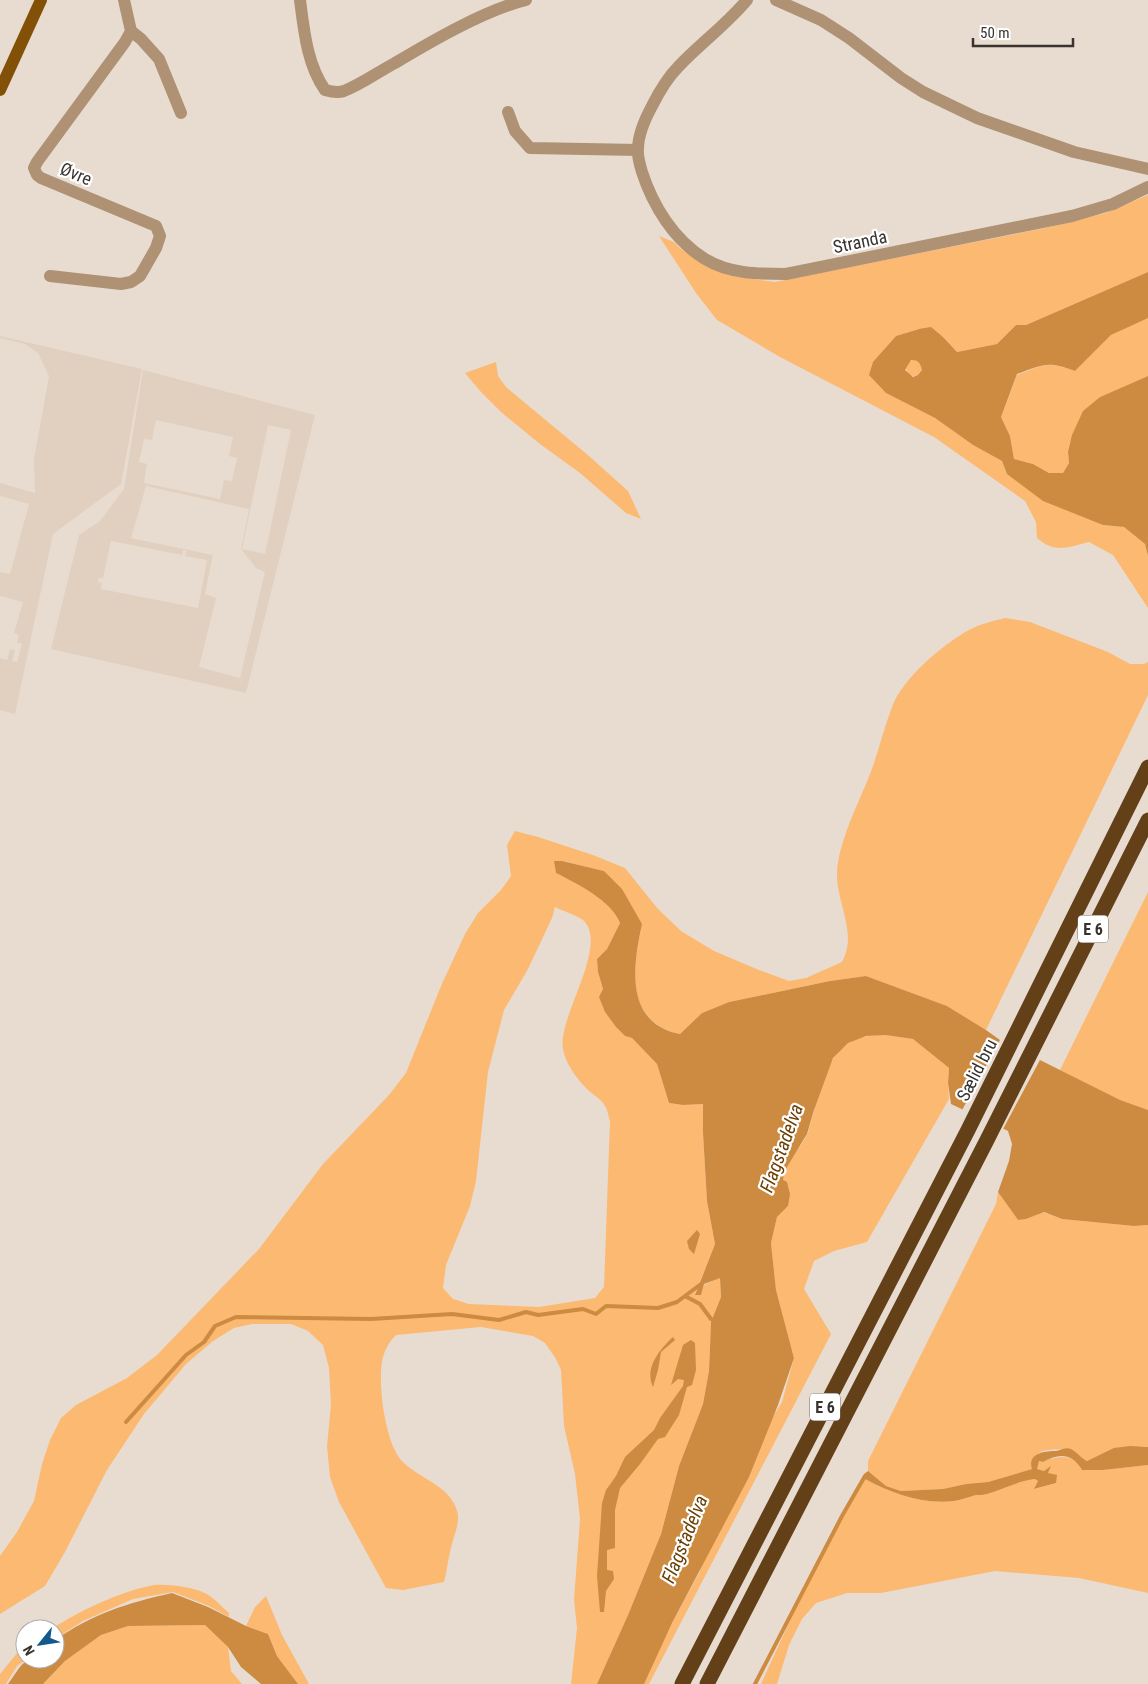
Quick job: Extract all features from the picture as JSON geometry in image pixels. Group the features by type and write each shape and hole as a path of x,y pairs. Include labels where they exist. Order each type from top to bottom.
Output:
{"highway":[{"name":"Sælid bru","path":"682,1684 968,1130 1148,767"},
{"name":"E 6","path":"707,1684 987,1140 1148,820"}],"main road":[{"path":"0,90 41,0"}],"street":[{"path":"124,0 131,31 159,59 180,113"},
{"path":"300,0 306,44 318,81 325,90 337,92 345,90 435,40 482,17 514,3 526,0"},
{"path":"508,112 515,131 530,148 638,150 646,118 672,75 747,0"},
{"path":"776,0 821,20 849,38 915,87 977,118 1074,152 1148,169"},
{"name":"Øvre","path":"50,276 121,284 132,282 140,276 159,242 159,231 156,226 41,178 37,175 34,168 113,60 131,31"},
{"name":"Stranda","path":"638,150 647,186 657,207 670,227 687,244 705,259 724,267 741,272 762,274 786,274 1072,216 1112,204 1148,187"}],"shaded area":[{"path":"1148,195 1148,272 1026,325 1016,325 997,344 957,352 943,337 919,329 896,336 883,351 886,393 935,418 973,445 1002,461 1007,474 1103,525 1124,527 1145,544 1148,556 1148,608 1113,555 1089,542 1062,548 1056,548 1044,543 1037,538 1036,522 1025,501 934,437 780,357 717,320 696,293 659,236 674,242 681,249 708,265 733,276 775,282 1045,228 1106,213"},
{"path":"1148,318 1148,376 1100,397 1068,452 1069,463 1063,473 1049,473 1033,464 1014,459 1010,436 1001,417 1017,375 1046,365 1075,371 1111,335"},
{"path":"0,336 142,369 121,484 53,534 15,714 0,710 0,658 7,660 10,649 15,650 12,661 17,662 22,644 17,642 19,635 14,633 23,602 0,596 0,572 10,574 29,504 0,496 0,483 35,493 34,459 49,376 38,353 25,344 0,338"},
{"path":"914,360 920,362 922,368 920,374 914,376 908,374 906,368 908,362"},
{"path":"496,362 498,376 506,387 628,491 641,519 626,513 580,473 501,412 465,373"},
{"path":"143,370 315,415 246,693 51,649 79,535 100,521 124,489","holes":["156,420 233,437 229,456 237,458 232,481 224,480 220,499 144,483 147,464 139,462 144,439 152,440","268,425 291,430 265,554 242,549","146,486 249,509 241,549 256,568 265,572 240,678 199,667 216,598 205,594 213,555 131,538","111,541 182,555 183,550 187,551 185,556 207,560 198,608 101,589 102,583 98,582 99,578 103,578"]},
{"path":"1005,618 1030,622 1108,652 1130,664 1144,664 1148,662 1148,695 986,1030 947,1006 866,976 830,981 729,1002 702,1013 680,1034 662,1028 649,1018 641,1005 637,991 635,975 636,958 642,924 604,871 555,861 556,873 601,900 616,915 620,923 607,949 597,959 605,1012 625,1036 632,1038 657,1064 669,1103 683,1105 703,1104 707,1201 715,1244 695,1294 701,1294 704,1285 720,1277 721,1297 711,1322 709,1371 703,1404 679,1466 661,1534 597,1684 571,1684 577,1628 574,1600 580,1519 575,1474 564,1426 561,1370 545,1343 533,1336 481,1327 396,1335 387,1347 382,1362 381,1385 384,1413 396,1453 409,1467 441,1488 453,1502 457,1511 457,1525 444,1582 403,1590 386,1588 339,1502 330,1477 327,1446 331,1405 329,1368 323,1345 308,1331 291,1324 252,1324 234,1328 213,1341 186,1364 144,1414 107,1470 65,1552 45,1586 0,1614 0,1556 17,1532 34,1501 42,1464 50,1440 61,1418 76,1405 127,1378 157,1355 259,1249 323,1164 389,1095 406,1073 441,986 465,934 478,913 501,890 511,876 507,845 515,831 593,855 625,868 658,909 681,931 714,951 789,981 806,978 842,962 846,954 848,939 846,920 837,882 838,862 849,825 872,770 897,696 924,663 947,644 973,628","holes":["555,907 583,920 590,931 587,964 567,1019 563,1036 563,1049 573,1072 589,1091 604,1104 610,1121 604,1287 595,1298 539,1307 469,1304 453,1299 443,1288 446,1265 470,1206 476,1181 488,1072 504,1010 528,969 552,918"]},
{"path":"1148,892 1148,1110 1120,1101 1060,1070"},
{"path":"885,1035 913,1039 949,1068 949,1099 867,1242 834,1251 814,1261 804,1289 831,1334 649,1684 642,1684 699,1573 716,1530 764,1431 782,1402 794,1358 776,1290 771,1243 777,1217 788,1206 783,1179 786,1167 808,1132 822,1084 832,1060 839,1050 861,1037"},
{"path":"998,1192 1018,1220 1043,1212 1062,1219 1134,1226 1148,1225 1148,1447 1132,1447 1117,1450 1087,1461 1071,1449 1045,1451 1033,1459 1032,1469 988,1482 943,1489 901,1491 886,1486 868,1471 868,1461 996,1204"},
{"path":"1061,1457 1073,1460 1082,1470 1103,1470 1148,1465 1148,1593 1079,1578 995,1571 881,1593 847,1593 816,1603 802,1619 789,1645 777,1684 761,1684 821,1553 858,1484 865,1479 908,1497 942,1502 954,1501 986,1494 1029,1480 1035,1479 1038,1481 1035,1489 1056,1483 1048,1473 1050,1467 1044,1471 1036,1469 1039,1461 1043,1462"},
{"path":"154,1585 168,1585 198,1590 213,1598 229,1613 229,1617 209,1606 173,1592 133,1599 83,1621 65,1633 65,1621 101,1602"},
{"path":"266,1596 282,1635 309,1684 298,1684 277,1656 268,1634 246,1626 255,1607"},
{"path":"205,1625 228,1647 231,1671 242,1684 43,1684 57,1669 65,1669 65,1661 101,1635 128,1626"},
{"path":"15,1656 15,1669 6,1684 0,1684 0,1674"}],"water":[{"path":"1148,272 1148,318 1111,335 1075,371 1046,365 1017,374 1001,417 1010,436 1014,459 1033,464 1049,473 1063,473 1069,463 1068,452 1072,435 1083,411 1100,397 1148,376 1148,556 1145,544 1124,527 1103,525 1043,501 1007,474 1002,461 973,445 935,418 886,393 869,375 873,362 896,336 931,327 957,352 997,344 1016,325 1026,325","holes":["911,360 919,362 922,370 913,377 905,370"]},
{"name":"Flagstadelva","path":"554,861 562,861 604,871 622,889 642,924 635,974 641,1005 649,1018 662,1028 680,1034 702,1013 729,1002 830,981 866,976 947,1006 1000,1040 1120,1100 1148,1110 1148,1225 1134,1226 1062,1219 1044,1212 1018,1220 998,1192 1009,1161 1012,1144 1008,1131 951,1104 948,1083 949,1068 913,1039 885,1035 866,1036 848,1043 833,1058 807,1134 784,1172 783,1180 787,1182 790,1194 788,1206 777,1217 771,1243 776,1290 794,1358 778,1405 749,1477 672,1623 644,1684 597,1684 661,1534 679,1466 703,1404 709,1371 711,1322 721,1297 720,1278 704,1284 701,1295 695,1295 715,1244 707,1201 703,1104 683,1105 669,1103 657,1064 632,1038 625,1036 616,1027 605,1012 599,997 603,989 598,972 597,959 607,949 620,923 616,915 601,900 556,873"},
{"path":"697,1230 700,1234 694,1254 689,1249 687,1241"},
{"path":"673,1337 675,1340 661,1352 653,1387 650,1373 652,1366 663,1347"},
{"path":"691,1340 695,1343 696,1370 692,1385 687,1387 679,1415 665,1437 658,1439 620,1488 615,1510 615,1548 607,1550 607,1570 613,1571 614,1579 606,1591 604,1612 600,1612 597,1576 602,1503 606,1490 616,1476 625,1457 654,1430 660,1418 683,1386 684,1380 678,1379 671,1385 683,1345"},
{"path":"1130,1446 1148,1447 1148,1465 1103,1470 1082,1470 1074,1460 1065,1456 1054,1457 1043,1462 1039,1461 1037,1469 1044,1471 1051,1466 1048,1473 1057,1475 1056,1483 1034,1489 1038,1481 1035,1479 1029,1480 986,1494 954,1501 942,1502 908,1497 865,1479 864,1474 868,1471 886,1486 901,1491 943,1489 988,1482 1032,1469 1032,1459 1042,1452 1069,1448 1087,1461 1114,1448"},
{"path":"172,1593 268,1634 277,1656 298,1684 261,1684 241,1667 228,1647 205,1625 128,1626 101,1635 65,1661 65,1634 97,1616 140,1601"},
{"path":"19,1669 57,1669 43,1684 8,1684"}],"pier":[{"path":"1001,1038 1041,1058 1002,1131 961,1112"}],"waterway":[{"path":"126,1422 186,1355 204,1342 215,1326 236,1317 371,1319 452,1314 499,1320 526,1312 538,1315 583,1309 596,1314 606,1306 658,1308 677,1302 701,1284"},
{"path":"685,1296 700,1304 711,1319 716,1321"},
{"path":"755,1684 842,1516 865,1476 867,1477"}]}
